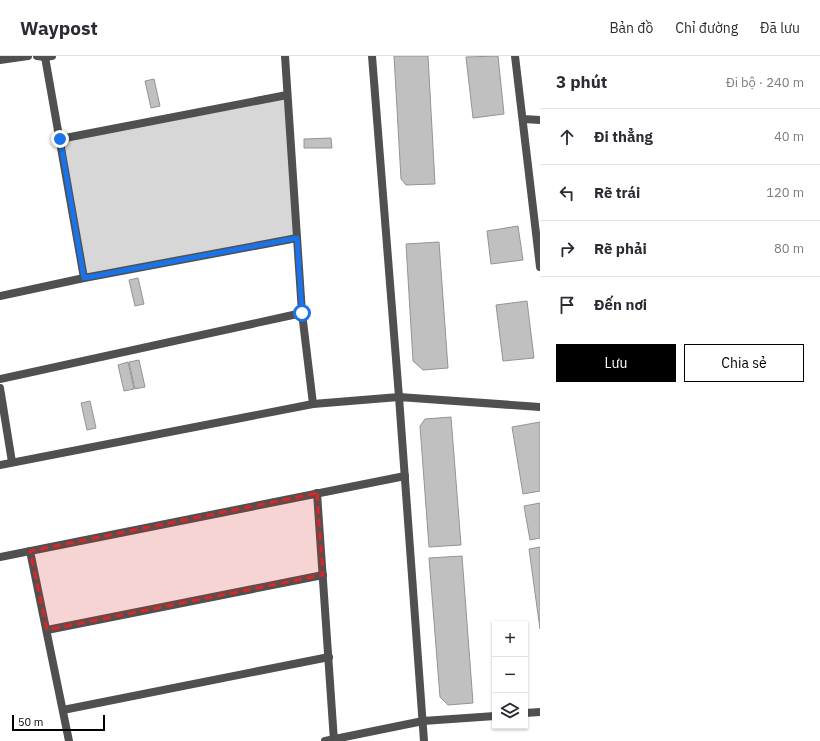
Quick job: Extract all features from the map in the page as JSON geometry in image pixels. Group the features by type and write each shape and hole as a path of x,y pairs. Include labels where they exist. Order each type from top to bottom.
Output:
{"street":[{"path":"0,60 28,56"},
{"path":"44,56 84,278"},
{"path":"285,56 302,313 313,404"},
{"path":"372,56 424,741"},
{"path":"515,56 537,214 540,267"},
{"path":"60,139 287,95"},
{"path":"523,119 540,120"},
{"path":"0,296 84,278 297,238"},
{"path":"0,379 302,313"},
{"path":"0,388 12,462"},
{"path":"0,465 313,404 399,397 540,407"},
{"path":"0,557 405,476"},
{"path":"317,493 334,740"},
{"path":"30,551 69,741"},
{"path":"46,630 323,575"},
{"path":"63,710 328,657"},
{"path":"528,713 540,712"},
{"path":"325,741 423,721 492,716"}],"highlighted area":[{"path":"317,493 323,575 47,630 30,551"}],"shaded area":[{"path":"287,95 297,238 84,278 60,139"}],"building":[{"path":"394,56 428,56 435,184 406,185 401,179"},
{"path":"498,56 504,114 473,118 466,57"},
{"path":"154,79 160,106 151,108 145,81"},
{"path":"331,138 332,148 304,148 304,139"},
{"path":"518,226 523,260 491,264 487,231"},
{"path":"439,242 448,368 423,370 413,361 406,244"},
{"path":"138,278 144,304 135,306 129,280"},
{"path":"527,301 534,358 503,361 496,305"},
{"path":"139,360 145,387 135,389 129,362"},
{"path":"128,362 134,389 124,391 118,365"},
{"path":"90,401 96,428 87,430 81,403"},
{"path":"451,417 461,545 429,547 420,426 425,419"},
{"path":"540,422 540,491 523,494 512,427"},
{"path":"540,503 540,538 530,540 524,506"},
{"path":"540,547 540,629 529,549"},
{"path":"462,556 473,703 448,705 440,697 429,558"}],"route":[{"path":"60,139 84,278 297,238 302,313"}]}
